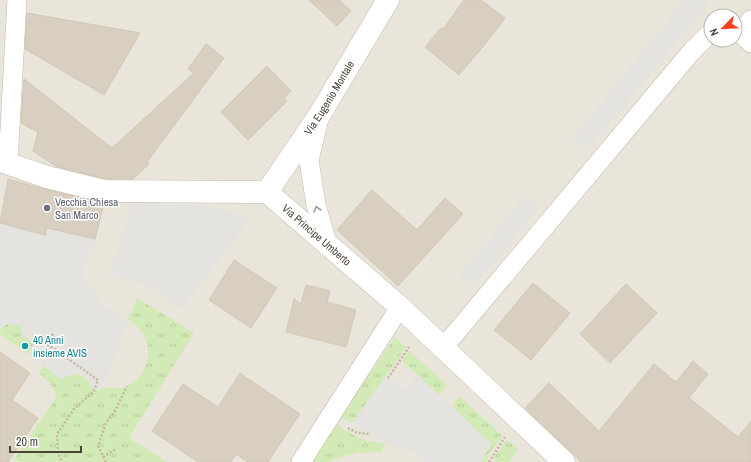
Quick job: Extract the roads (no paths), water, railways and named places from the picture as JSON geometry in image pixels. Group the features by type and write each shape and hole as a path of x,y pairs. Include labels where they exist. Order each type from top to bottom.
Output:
{"street":[{"path":"17,0 4,163 47,177 104,191 266,192"},
{"name":"Via Eugenio Montale","path":"266,192 320,114 388,0"},
{"path":"443,348 687,57 703,40"},
{"path":"320,114 309,160 316,205 328,246"},
{"name":"Via Principe Umberto","path":"266,192 400,307 564,462"},
{"path":"301,462 400,307"}],"place":[{"name":"Vecchia Chiesa San Marco","path":"47,208"},
{"name":"40 Anni insieme AVIS","path":"25,346"}]}
